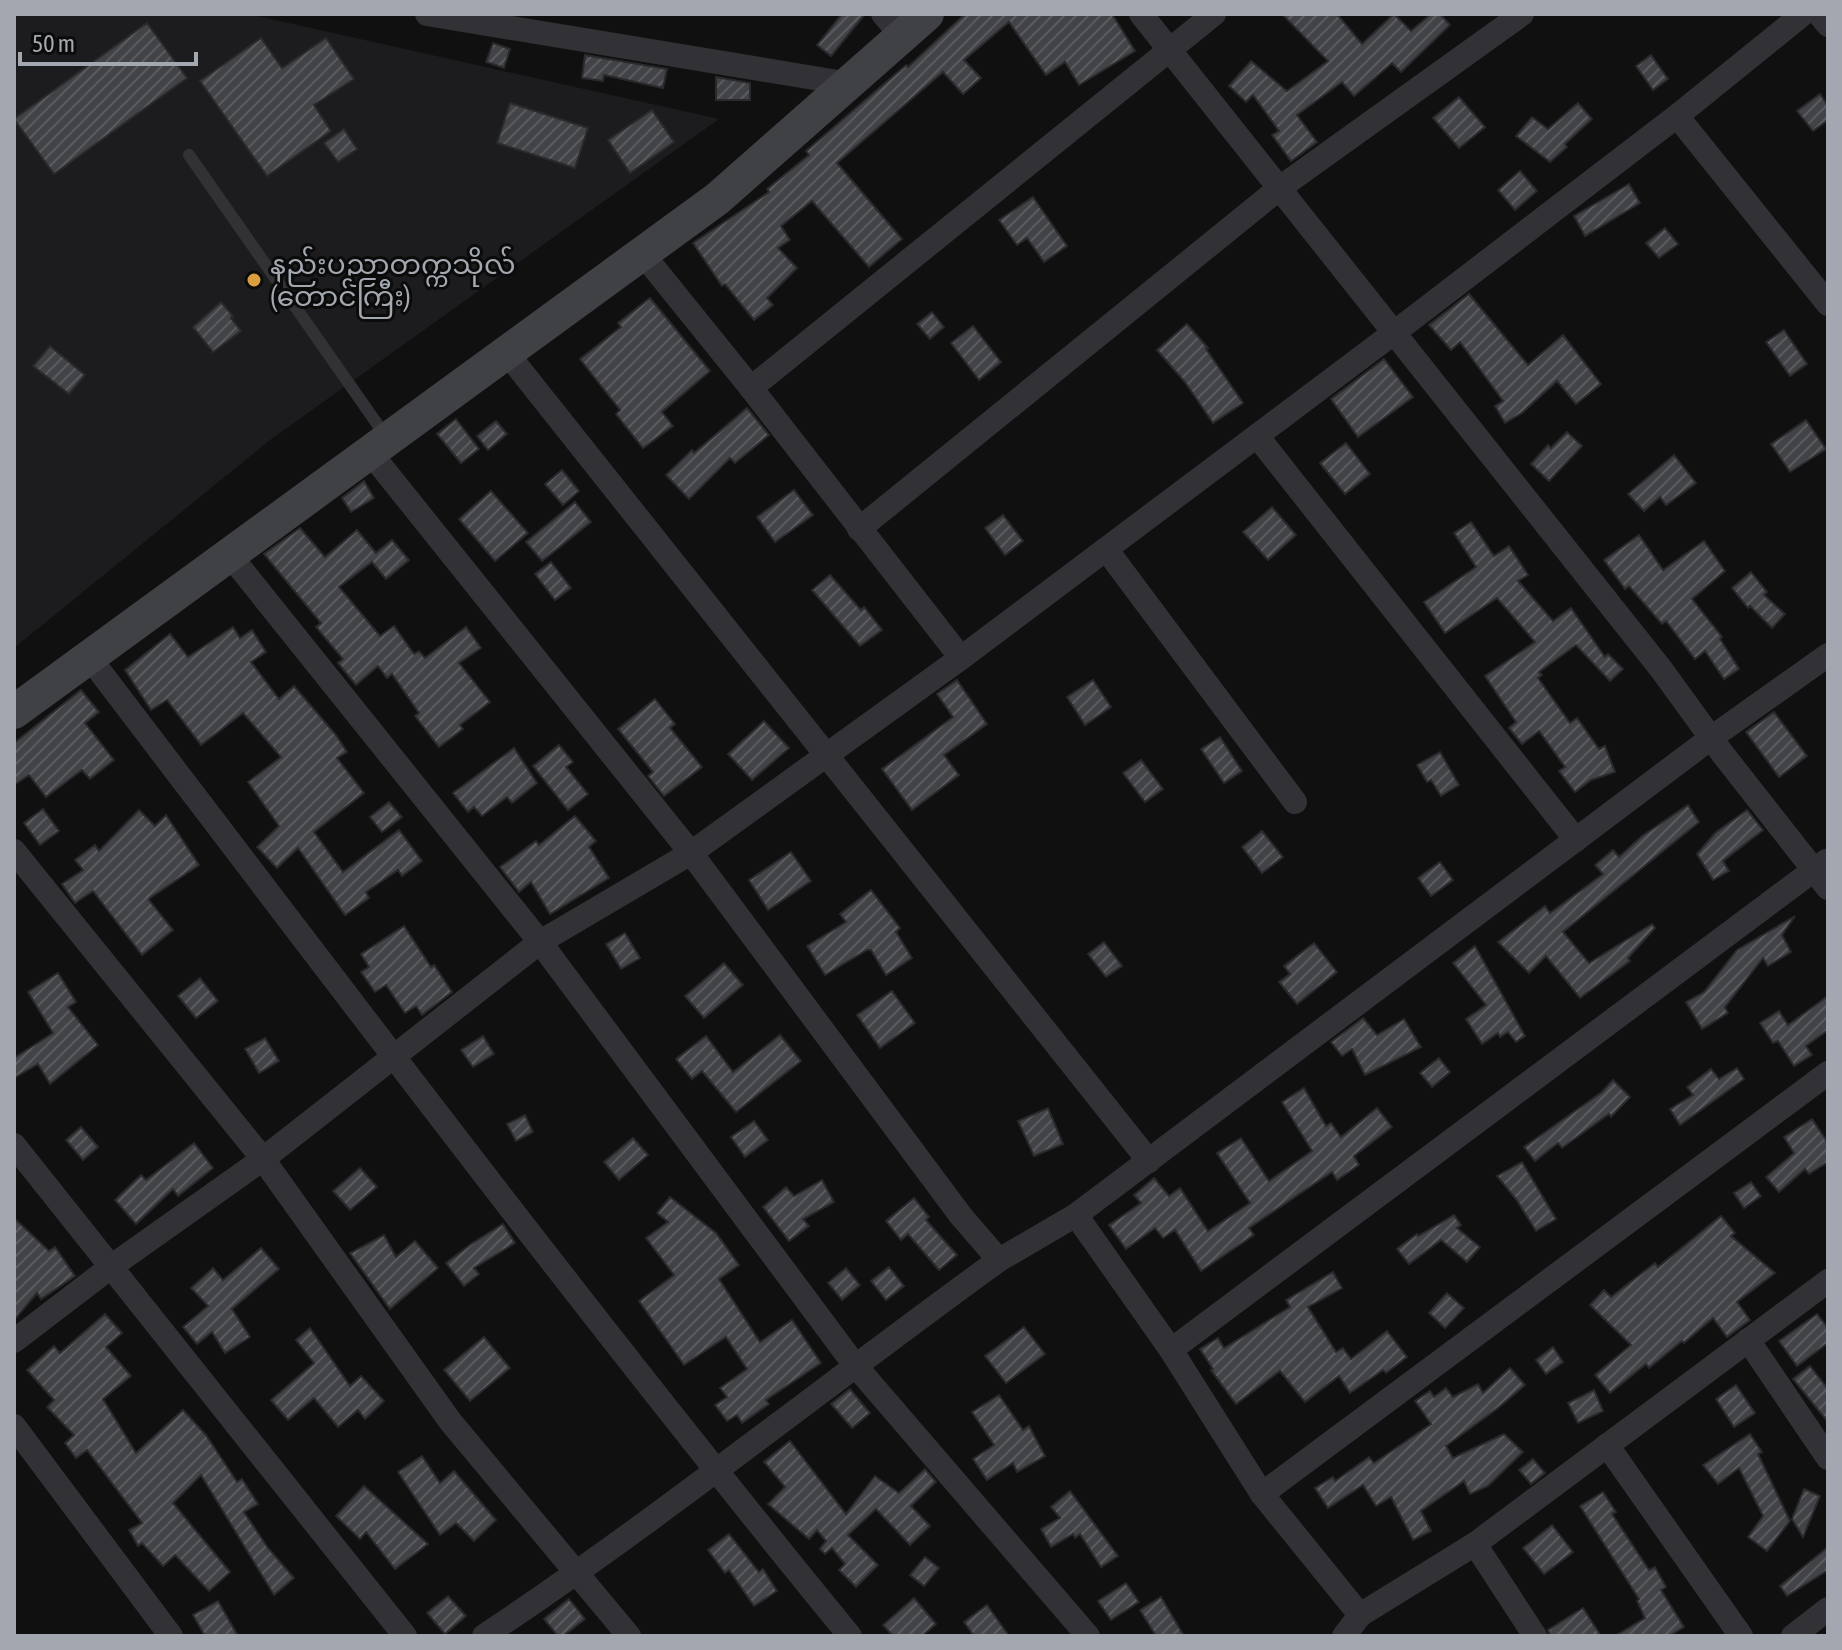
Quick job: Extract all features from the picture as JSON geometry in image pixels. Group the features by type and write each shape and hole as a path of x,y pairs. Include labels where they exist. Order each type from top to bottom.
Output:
{"main road":[{"path":"14,712 717,199 850,84 904,21"}],"street":[{"path":"427,14 850,84"},
{"path":"1141,14 1661,669 1711,738 1824,872 1171,1350"},
{"path":"751,388 1214,14"},
{"path":"859,529 1281,187 1522,14"},
{"path":"14,1341 112,1266 263,1159 540,942 691,853 961,658 1395,332 1677,116 1803,14"},
{"path":"1819,14 1828,25"},
{"path":"1677,116 1828,304"},
{"path":"642,253 961,658"},
{"path":"506,352 1149,1161"},
{"path":"1257,436 1576,840"},
{"path":"378,445 691,853 951,1203 999,1260"},
{"path":"1106,549 1295,802"},
{"path":"229,554 540,942 854,1364 1088,1636"},
{"path":"484,1636 577,1574 716,1472 854,1364 999,1260 1076,1215 1711,738 1828,655"},
{"path":"89,657 394,1058 716,1472 850,1636"},
{"path":"14,851 263,1159 450,1421 629,1636"},
{"path":"1262,1494 1828,1073"},
{"path":"14,1145 405,1636"},
{"path":"1076,1215 1171,1350 1262,1494 1360,1615"},
{"path":"1344,1636 1360,1615 1475,1544 1828,1281"},
{"path":"1748,1340 1828,1458"},
{"path":"14,1426 171,1636"},
{"path":"1607,1445 1741,1636"},
{"path":"1475,1544 1535,1636"},
{"path":"1793,1636 1828,1609"}],"lane":[{"path":"189,155 378,445"}],"shaded area":[{"name":"နည်းပညာတက္ကသိုလ် (တောင်ကြီး)","path":"14,14 248,14 719,119 270,440 14,648"}],"building":[{"path":"842,14 865,14 831,56 817,45"},
{"path":"965,14 1112,14 1135,51 1079,85 1065,62 1046,75 1009,22 964,60 981,78 963,94 943,72 837,163 902,239 869,267 812,201 781,226 790,240 778,248 797,268 767,298 773,305 754,320 725,284 722,286 693,243 769,192 767,189 809,155 806,151 906,65 908,67"},
{"path":"1282,14 1337,14 1362,44 1394,14 1411,31 1431,14 1440,14 1450,25 1401,72 1392,63 1354,96 1342,82 1297,115 1317,142 1291,161 1272,135 1279,131 1253,95 1246,102 1229,86 1251,61 1287,91 1328,61"},
{"path":"147,23 187,78 54,174 14,119"},
{"path":"261,38 282,68 326,38 354,79 314,105 331,131 267,176 200,81"},
{"path":"493,43 510,49 504,68 486,62"},
{"path":"585,55 667,69 663,88 604,75 603,81 582,78"},
{"path":"1651,55 1668,79 1653,90 1636,66"},
{"path":"716,77 750,83 750,100 716,100"},
{"path":"1820,94 1828,106 1828,120 1813,131 1797,111"},
{"path":"1459,97 1485,127 1459,148 1433,118"},
{"path":"510,103 588,128 575,168 497,143"},
{"path":"1578,103 1592,119 1550,162 1516,136 1532,117 1548,129"},
{"path":"652,110 674,142 630,173 608,140"},
{"path":"344,129 357,149 338,162 324,143"},
{"path":"1520,171 1537,191 1515,210 1498,190"},
{"path":"1629,184 1640,203 1585,236 1574,216"},
{"path":"1033,197 1067,246 1044,262 1027,238 1017,245 999,220"},
{"path":"1665,228 1678,244 1659,258 1646,243"},
{"path":"1469,294 1528,365 1563,335 1601,384 1576,404 1557,381 1522,413 1505,423 1495,406 1503,401 1460,342 1451,350 1429,325"},
{"path":"650,298 710,371 662,412 673,426 643,448 616,414 620,410 580,359 621,327 618,323"},
{"path":"221,302 241,331 213,352 193,327"},
{"path":"932,312 944,327 930,339 917,324"},
{"path":"1187,324 1208,348 1243,403 1213,423 1185,382 1157,350"},
{"path":"973,326 1001,362 979,380 951,343"},
{"path":"1784,330 1807,364 1790,376 1766,342"},
{"path":"50,346 85,375 69,394 33,366"},
{"path":"1384,359 1413,397 1358,437 1331,399"},
{"path":"747,408 769,435 735,463 730,458 689,499 666,475 692,450 694,453"},
{"path":"456,419 479,449 461,463 437,434"},
{"path":"1806,420 1826,449 1790,472 1771,444"},
{"path":"496,421 507,434 488,450 477,436"},
{"path":"1567,432 1582,446 1549,481 1531,464 1548,445 1551,448"},
{"path":"1346,443 1370,474 1345,494 1320,463"},
{"path":"1674,455 1696,483 1666,505 1660,497 1644,511 1628,494"},
{"path":"562,470 579,491 563,505 545,484"},
{"path":"364,481 374,498 351,512 342,498"},
{"path":"794,490 813,515 775,542 757,517"},
{"path":"491,491 528,533 495,561 459,519"},
{"path":"575,502 591,522 542,561 526,542"},
{"path":"1272,507 1296,535 1268,560 1243,532"},
{"path":"1003,515 1023,541 1005,555 985,528"},
{"path":"1471,522 1494,556 1509,546 1528,575 1518,581 1553,621 1571,608 1605,657 1608,654 1623,669 1610,681 1576,645 1539,672 1542,675 1538,678 1570,723 1577,718 1599,749 1605,746 1615,772 1591,780 1575,792 1559,771 1565,767 1539,731 1522,744 1509,728 1516,722 1485,676 1535,642 1497,598 1445,633 1424,602 1476,567 1454,533"},
{"path":"300,528 325,557 357,530 376,553 392,540 409,560 386,579 372,562 339,587 380,636 394,626 414,654 419,651 425,658 466,627 481,648 459,663 490,702 460,725 463,729 439,747 415,716 419,713 392,674 387,678 378,666 356,685 338,663 343,659 316,627 321,623 264,554"},
{"path":"1639,535 1663,570 1704,541 1725,571 1692,599 1722,637 1720,639 1739,669 1724,679 1705,651 1695,659 1666,621 1662,624 1629,586 1625,589 1604,560"},
{"path":"551,562 571,588 555,600 535,574"},
{"path":"1751,572 1767,592 1764,595 1785,614 1772,628 1750,606 1748,608 1732,588"},
{"path":"830,575 861,610 864,607 882,630 860,646 812,590"},
{"path":"233,627 240,638 252,630 266,652 251,662 279,699 294,686 347,752 337,758 364,793 314,832 343,872 399,830 422,861 402,876 398,870 366,892 369,898 345,915 298,848 277,868 257,847 279,826 248,782 281,757 243,713 201,745 167,700 151,710 125,670 170,634 188,657"},
{"path":"957,680 987,724 944,755 959,775 912,810 882,769 953,717 937,694"},
{"path":"1093,680 1111,707 1085,725 1067,697"},
{"path":"81,690 99,712 85,723 114,760 90,779 82,770 46,797 29,775 14,785 14,743"},
{"path":"655,699 675,724 670,728 702,767 664,796 648,776 653,772 618,729"},
{"path":"1774,712 1807,756 1779,777 1746,732"},
{"path":"764,721 789,748 752,780 728,754"},
{"path":"1220,737 1242,771 1224,783 1201,749"},
{"path":"559,745 573,762 566,767 588,794 568,810 533,766"},
{"path":"514,748 537,783 512,803 507,797 482,816 474,807 468,812 453,793"},
{"path":"1440,752 1459,785 1441,796 1431,780 1427,782 1417,765"},
{"path":"1141,760 1163,789 1145,802 1123,773"},
{"path":"389,802 402,817 382,832 370,817"},
{"path":"1688,805 1699,822 1563,932 1589,963 1652,924 1655,928 1628,958 1630,961 1580,998 1546,956 1529,973 1498,942 1545,906 1550,913 1603,874 1595,865 1613,850 1619,857 1642,836"},
{"path":"43,809 59,831 40,845 24,823"},
{"path":"139,810 155,826 166,815 199,865 150,898 173,930 142,955 93,891 75,903 62,884 83,870 75,860 95,845 99,851"},
{"path":"1747,810 1763,830 1723,861 1729,871 1713,880 1697,854 1715,833"},
{"path":"575,816 596,841 589,847 609,878 550,914 531,882 519,892 500,867 536,841 539,845"},
{"path":"1262,831 1283,857 1262,873 1242,847"},
{"path":"791,852 811,881 768,910 749,880"},
{"path":"1440,862 1453,880 1431,896 1418,878"},
{"path":"871,890 900,928 896,932 912,958 886,975 871,950 867,950 825,975 807,946 846,922 840,914"},
{"path":"1795,916 1782,935 1791,952 1768,966 1763,958 1725,1007 1728,1013 1702,1029 1686,1002 1704,992 1737,950"},
{"path":"404,926 452,992 422,1015 416,1006 405,1013 386,985 375,992 361,972 369,967 361,954"},
{"path":"625,933 640,958 621,969 606,944"},
{"path":"1104,942 1122,966 1106,977 1088,954"},
{"path":"1314,943 1337,972 1297,1004 1279,982 1290,974 1284,966"},
{"path":"1475,946 1525,1036 1516,1042 1508,1032 1500,1037 1498,1033 1482,1044 1466,1019 1486,1005 1453,963"},
{"path":"724,963 743,985 704,1018 685,996"},
{"path":"58,973 76,1002 68,1007 98,1045 50,1084 38,1064 14,1078 14,1058 53,1033 28,992"},
{"path":"200,978 218,1001 196,1018 178,996"},
{"path":"892,991 915,1023 880,1048 857,1015"},
{"path":"1828,996 1828,1030 1806,1046 1812,1055 1794,1066 1778,1041 1773,1043 1760,1023 1779,1011 1788,1025"},
{"path":"1363,1018 1377,1035 1404,1019 1421,1047 1365,1075 1352,1049 1342,1056 1331,1042"},
{"path":"780,1035 801,1061 736,1112 702,1071 692,1079 676,1059 706,1036 733,1072"},
{"path":"483,1036 494,1054 473,1067 461,1050"},
{"path":"265,1038 279,1061 259,1073 245,1049"},
{"path":"1439,1058 1450,1072 1432,1087 1420,1073"},
{"path":"1737,1068 1744,1079 1680,1125 1670,1109 1693,1095 1687,1087 1711,1069 1719,1079"},
{"path":"1613,1080 1630,1097 1611,1117 1609,1114 1562,1148 1558,1143 1535,1161 1524,1147 1602,1092"},
{"path":"1304,1088 1326,1126 1331,1123 1341,1137 1377,1108 1392,1127 1354,1156 1359,1165 1337,1180 1332,1172 1249,1228 1254,1235 1201,1271 1175,1230 1163,1238 1155,1228 1126,1249 1109,1225 1141,1203 1134,1195 1154,1178 1169,1196 1180,1188 1208,1231 1250,1203 1217,1153 1241,1138 1269,1181 1312,1151 1282,1102"},
{"path":"1048,1108 1063,1144 1034,1156 1018,1121"},
{"path":"525,1115 533,1132 516,1141 507,1124"},
{"path":"1812,1119 1828,1143 1828,1162 1809,1174 1805,1169 1779,1192 1766,1177 1794,1153 1784,1137"},
{"path":"754,1121 768,1140 745,1157 731,1137"},
{"path":"81,1127 98,1147 83,1160 66,1140"},
{"path":"633,1138 648,1155 619,1180 604,1162"},
{"path":"194,1143 213,1168 178,1196 173,1189 136,1224 115,1200 141,1175 146,1180"},
{"path":"1522,1162 1556,1219 1536,1231 1497,1176"},
{"path":"360,1168 377,1187 350,1210 333,1191"},
{"path":"822,1180 834,1202 803,1219 809,1226 789,1241 763,1207 786,1187 794,1196"},
{"path":"1751,1182 1761,1196 1744,1208 1734,1193"},
{"path":"670,1197 716,1233 739,1265 719,1279 760,1342 792,1320 821,1363 766,1400 769,1404 742,1423 737,1415 727,1421 715,1405 727,1397 720,1388 747,1369 726,1337 684,1365 639,1301 674,1275 646,1238 668,1222 657,1213"},
{"path":"914,1198 929,1217 926,1220 957,1255 939,1270 908,1234 901,1240 886,1221"},
{"path":"1454,1215 1461,1225 1457,1228 1480,1247 1467,1262 1441,1240 1409,1264 1397,1249 1417,1234"},
{"path":"1721,1216 1735,1233 1731,1236 1775,1273 1737,1302 1750,1320 1727,1337 1713,1318 1684,1343 1682,1341 1649,1368 1646,1364 1610,1393 1595,1375 1631,1345 1590,1305 1604,1290 1611,1297 1655,1263 1658,1267"},
{"path":"14,1218 49,1251 55,1247 75,1276 41,1299 37,1293 14,1320"},
{"path":"503,1224 515,1243 474,1268 479,1274 464,1286 446,1263"},
{"path":"384,1235 396,1257 415,1241 438,1268 390,1309 350,1253"},
{"path":"261,1248 279,1269 232,1309 250,1337 225,1353 212,1332 197,1344 183,1327 208,1306 191,1288 213,1268 223,1280"},
{"path":"889,1267 904,1286 886,1300 871,1281"},
{"path":"846,1268 860,1285 842,1300 828,1283"},
{"path":"1333,1272 1342,1288 1308,1307 1336,1352 1343,1348 1351,1359 1387,1331 1407,1357 1350,1393 1339,1376 1305,1402 1280,1371 1236,1404 1200,1349 1218,1338 1224,1348 1290,1307 1286,1300"},
{"path":"1447,1293 1464,1308 1445,1328 1429,1313"},
{"path":"105,1314 122,1333 106,1347 131,1376 103,1399 136,1453 183,1410 206,1435 237,1482 242,1479 258,1504 244,1512 268,1548 294,1578 274,1595 201,1475 173,1503 230,1572 209,1591 175,1555 163,1566 142,1543 138,1546 129,1530 142,1523 87,1450 76,1458 65,1443 74,1435 47,1407 54,1400 27,1370 54,1346 60,1353"},
{"path":"1817,1314 1828,1328 1828,1343 1797,1366 1779,1341"},
{"path":"1024,1327 1045,1354 1006,1383 985,1356"},
{"path":"310,1328 350,1386 361,1376 384,1401 365,1419 358,1410 338,1427 314,1398 288,1420 271,1400 314,1363 296,1340"},
{"path":"484,1337 510,1368 470,1401 444,1370"},
{"path":"1553,1347 1563,1362 1546,1374 1536,1360"},
{"path":"1810,1366 1828,1389 1828,1422 1793,1379"},
{"path":"1510,1368 1525,1385 1446,1446 1453,1458 1504,1434 1523,1452 1488,1486 1470,1494 1464,1481 1421,1511 1431,1531 1413,1540 1391,1497 1376,1506 1363,1485 1328,1508 1315,1488 1333,1477 1335,1481 1369,1457 1374,1463 1431,1424 1415,1401 1430,1391 1434,1397 1446,1388 1453,1397 1478,1384 1483,1393"},
{"path":"1736,1385 1755,1413 1734,1427 1716,1399"},
{"path":"850,1389 870,1413 852,1428 831,1404"},
{"path":"1594,1390 1603,1411 1578,1423 1568,1403"},
{"path":"999,1395 1023,1430 1029,1426 1045,1456 1017,1472 1013,1463 987,1480 973,1459 994,1445 972,1412"},
{"path":"1750,1434 1762,1452 1758,1454 1790,1521 1767,1551 1748,1537 1763,1516 1739,1468 1718,1484 1703,1465"},
{"path":"790,1441 846,1514 875,1476 899,1493 925,1469 936,1482 911,1506 930,1526 910,1545 876,1509 848,1535 878,1565 856,1587 839,1570 845,1564 832,1548 825,1554 820,1549 826,1541 817,1530 809,1539 768,1504 785,1487 764,1462"},
{"path":"422,1456 440,1483 454,1471 496,1520 474,1541 456,1523 440,1535 398,1472"},
{"path":"1533,1459 1545,1473 1531,1484 1519,1470"},
{"path":"364,1486 428,1544 395,1569 366,1532 360,1539 336,1516"},
{"path":"1804,1489 1820,1496 1803,1537 1792,1519"},
{"path":"1070,1491 1118,1556 1101,1567 1080,1534 1075,1538 1073,1534 1051,1547 1041,1529 1060,1518 1051,1507"},
{"path":"1603,1492 1616,1512 1612,1514 1649,1570 1655,1567 1666,1587 1661,1590 1684,1627 1669,1636 1615,1636 1645,1618 1637,1601 1639,1599 1580,1506"},
{"path":"1552,1525 1573,1552 1544,1574 1523,1548"},
{"path":"729,1534 759,1572 763,1569 777,1591 754,1606 729,1570 725,1573 708,1550"},
{"path":"1828,1547 1828,1570 1787,1596 1780,1586"},
{"path":"925,1557 939,1568 924,1586 910,1575"},
{"path":"1126,1583 1139,1602 1111,1620 1098,1601"},
{"path":"448,1596 466,1616 445,1634 427,1613"},
{"path":"1161,1597 1184,1636 1156,1636 1140,1610"},
{"path":"914,1598 936,1624 922,1636 893,1636 883,1625"},
{"path":"569,1599 585,1619 563,1636 558,1636 544,1619"},
{"path":"218,1601 238,1636 205,1636 193,1615"},
{"path":"987,1605 1009,1636 974,1636 964,1622"},
{"path":"1583,1608 1601,1636 1550,1636 1548,1630"}],"place":[{"name":"နည်းပညာတက္ကသိုလ် (တောင်ကြီး)","path":"254,280"}]}
